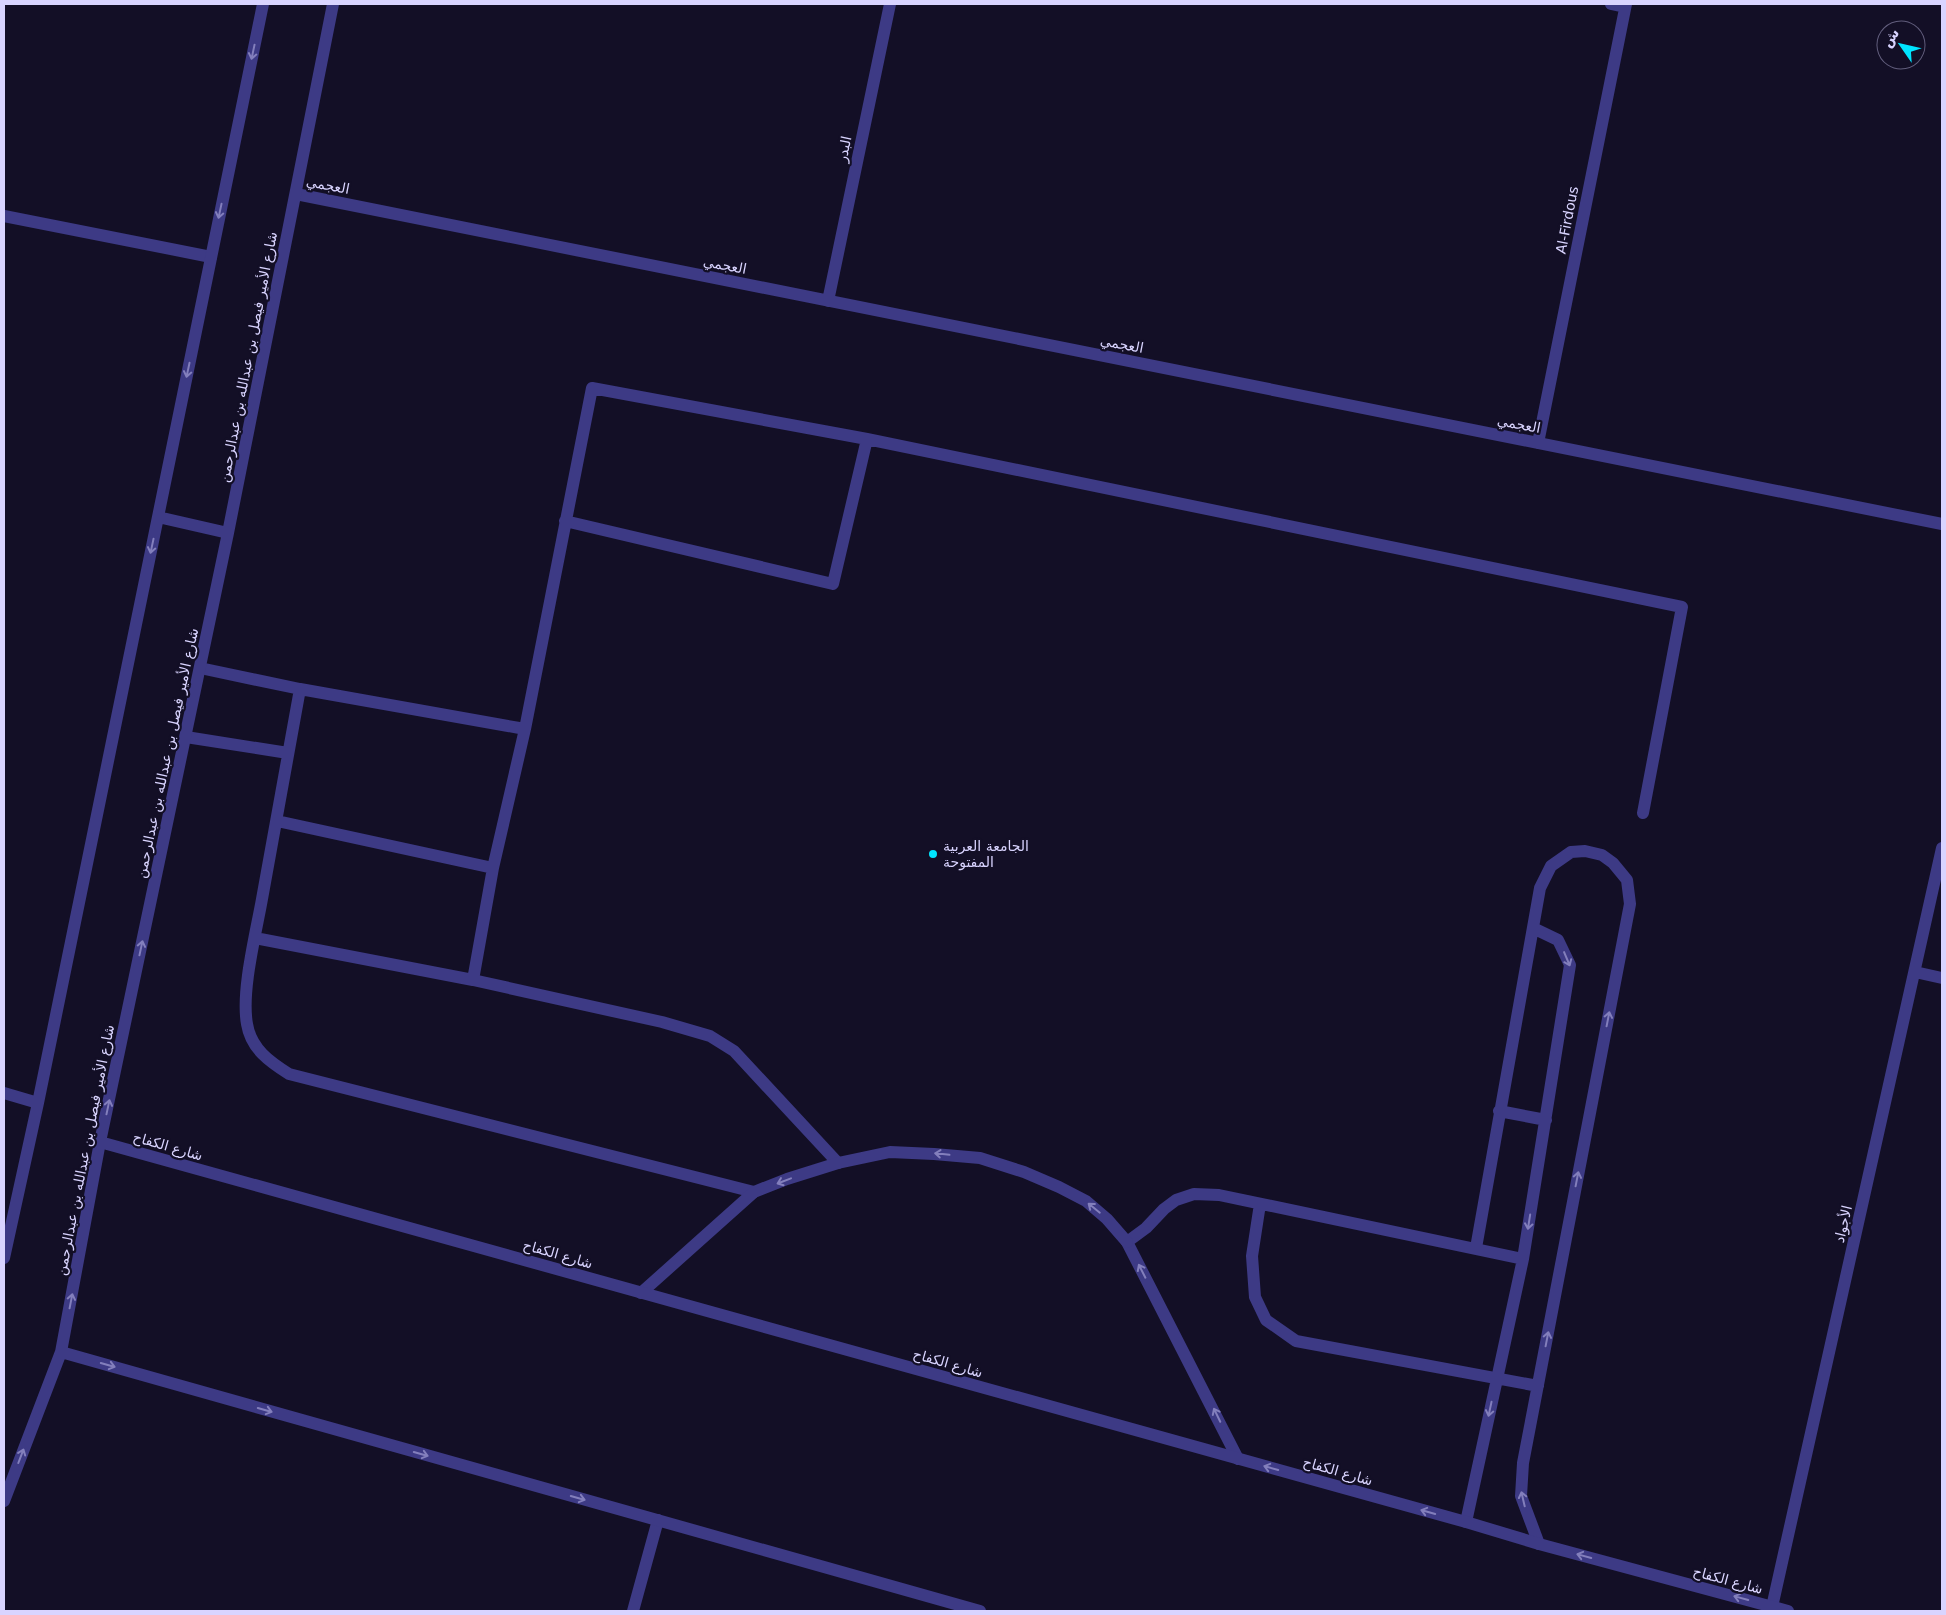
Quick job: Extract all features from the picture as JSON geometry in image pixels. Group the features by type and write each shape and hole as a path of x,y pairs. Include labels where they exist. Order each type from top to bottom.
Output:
{"street":[{"path":"4,1258 38,1103 263,4"},
{"name":"شارع الأمير فيصل بن عبدالله بن عبدالرحمن","path":"4,1501 62,1352 100,1142 228,533 333,4"},
{"name":"البدر","path":"828,300 890,4"},
{"path":"1611,4 1626,5"},
{"name":"Al-Firdous","path":"1538,443 1626,5"},
{"name":"العجمي","path":"296,194 1942,524"},
{"path":"4,216 211,257"},
{"path":"473,980 493,868 525,729 592,388 867,440 1682,607 1643,813"},
{"path":"565,521 834,584 867,440"},
{"path":"158,517 228,533"},
{"path":"200,668 300,689 525,729"},
{"path":"300,689 246,995 247,1025 255,1046 268,1061 289,1074 754,1192"},
{"path":"186,736 288,753"},
{"path":"276,821 493,868"},
{"name":"الأجواد","path":"1772,1607 1942,848"},
{"path":"1476,1248 1540,888 1551,866 1571,852 1585,851 1602,855 1613,863 1627,880 1630,904 1523,1463 1521,1496 1539,1544"},
{"path":"1466,1522 1523,1259 1570,965 1558,940 1533,928"},
{"path":"255,938 473,980 662,1022 710,1036 734,1051 838,1163"},
{"path":"1915,972 1942,978"},
{"path":"4,1093 38,1103"},
{"path":"1499,1111 1546,1120"},
{"name":"شارع الكفاح","path":"100,1142 1466,1522 1539,1544 1788,1611"},
{"path":"641,1293 754,1192 787,1179 838,1163 890,1152 980,1158 1024,1172 1059,1187 1086,1201 1108,1219 1127,1242 1238,1459"},
{"path":"1127,1242 1146,1228 1164,1209 1176,1200 1194,1194 1219,1195 1523,1259"},
{"path":"1260,1204 1252,1256 1255,1297 1266,1320 1296,1341 1538,1386"},
{"path":"62,1352 980,1611"},
{"path":"633,1611 658,1520"}],"place":[{"name":"الجامعة العربية المفتوحة","path":"933,854"}]}
